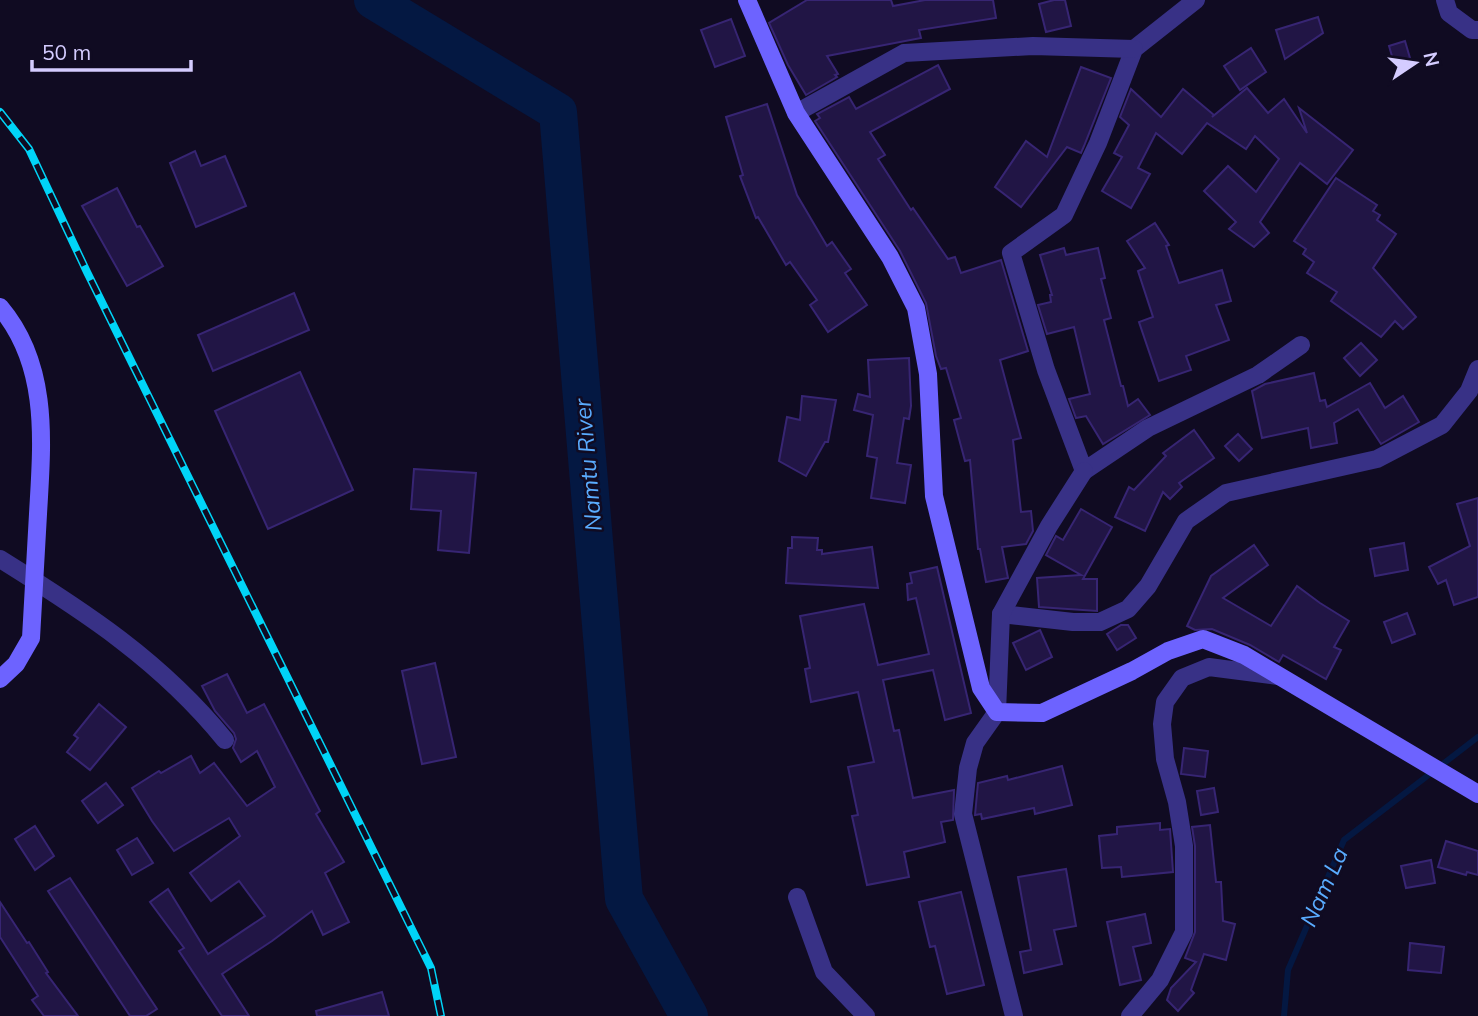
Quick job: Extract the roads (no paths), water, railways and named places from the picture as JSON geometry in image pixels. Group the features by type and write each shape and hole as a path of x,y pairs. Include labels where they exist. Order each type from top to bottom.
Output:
{"street":[{"path":"747,0 796,113 890,257 916,308 928,374 933,496 981,688 997,712"},
{"path":"1084,471 1046,370 1011,253 1064,215 1098,143 1134,49 1196,0"},
{"path":"1445,0 1449,13 1472,30 1478,30"},
{"path":"796,113 904,53 1033,46 1134,49"},
{"path":"0,307 11,320 34,370 43,432 31,638 16,664 0,680"},
{"path":"1014,1016 963,814 968,768 975,743 997,712 1001,614 1049,526 1084,471 1148,429 1258,375 1301,345"},
{"path":"1001,614 1073,622 1100,622 1128,609 1148,586 1186,521 1226,493 1377,459 1442,425 1469,391 1478,369"},
{"path":"0,559 71,603 155,666 200,708 225,740"},
{"path":"997,712 1042,713 1168,651 1203,639 1244,655 1478,794"},
{"path":"1130,1016 1160,980 1184,932 1184,846 1177,802 1165,759 1162,724 1165,702 1182,678 1209,667 1278,676"},
{"path":"797,897 824,972 866,1016"}],"waterway":[{"name":"Namtu River","path":"373,0 558,112 624,899 689,1016"},
{"name":"Nam La","path":"1284,1016 1288,970 1344,840 1478,737"}],"railway":[{"path":"0,112 29,149 87,272 431,968 441,1016"}]}
